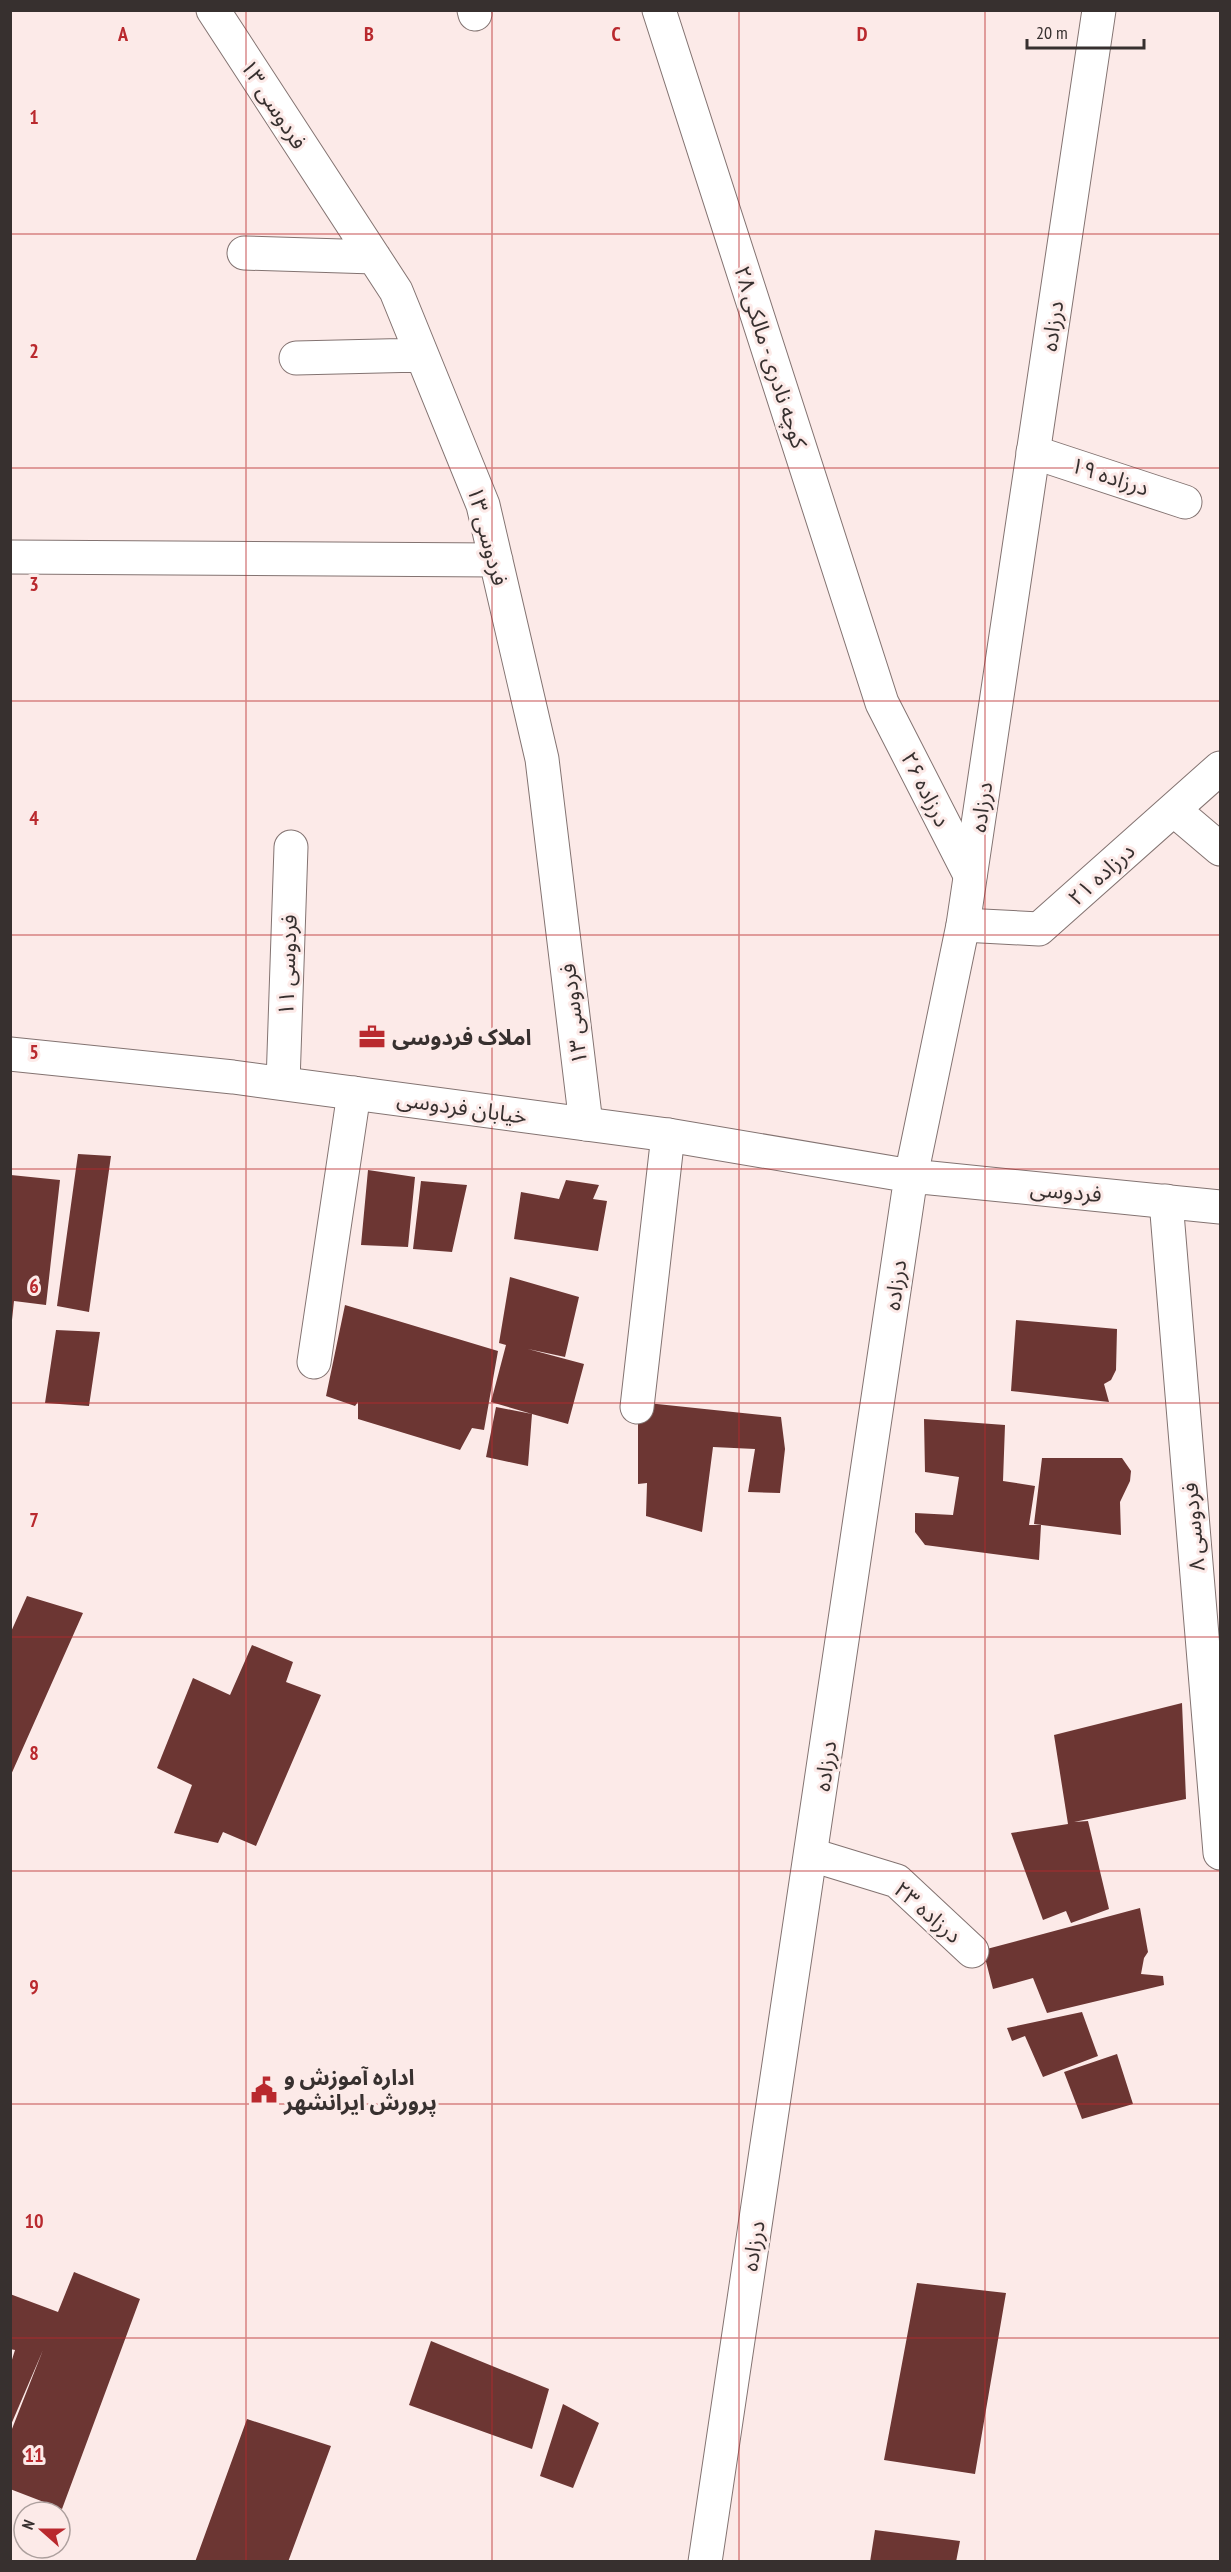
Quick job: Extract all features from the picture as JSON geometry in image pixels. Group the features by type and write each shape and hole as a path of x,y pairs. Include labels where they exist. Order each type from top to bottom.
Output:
{"street":[{"name":"فردوسی ۱۳","path":"213,10 396,291 483,505 542,759 586,1124"},
{"name":"کوچه نادری - مالکی ۲۸","path":"659,10 882,702"},
{"name":"درزاده","path":"705,2562 812,1855 911,1176 963,925 1099,10"},
{"path":"244,253 374,257"},
{"path":"296,358 422,356"},
{"name":"درزاده ۱۹","path":"1034,452 1185,502"},
{"path":"10,557 496,560"},
{"name":"درزاده ۲۶","path":"882,702 970,875"},
{"name":"درزاده ۲۱","path":"963,925 1039,929 1221,768"},
{"path":"1174,810 1221,849"},
{"name":"فردوسی ۱۱","path":"283,1083 291,847"},
{"name":"خیابان فردوسی","path":"10,1054 283,1083 668,1135 911,1176"},
{"path":"314,1362 354,1093"},
{"path":"637,1407 668,1135"},
{"name":"فردوسی","path":"911,1176 1221,1207"},
{"name":"فردوسی ۸","path":"1166,1201 1213,1664 1221,1853"},
{"name":"درزاده ۲۳","path":"812,1855 897,1881 972,1951"}],"building":[{"path":"78,1154 111,1156 89,1312 57,1306"},
{"path":"368,1170 415,1177 408,1247 361,1245"},
{"path":"11,1175 60,1180 46,1305 14,1301 12,1320"},
{"path":"566,1180 599,1185 593,1199 607,1201 598,1251 514,1239 521,1192 559,1199"},
{"path":"421,1181 467,1185 452,1252 413,1249"},
{"path":"510,1277 579,1297 565,1357 528,1349 584,1364 568,1424 491,1402 506,1345 499,1343"},
{"path":"345,1305 498,1351 484,1430 472,1428 460,1450 358,1419 358,1402 355,1406 326,1396"},
{"path":"1016,1320 1117,1329 1116,1370 1111,1380 1104,1384 1109,1402 1011,1391"},
{"path":"56,1330 100,1332 89,1406 45,1403"},
{"path":"638,1402 781,1417 785,1449 780,1493 748,1492 755,1449 713,1447 702,1532 646,1516 647,1483 638,1484"},
{"path":"496,1407 532,1414 528,1466 486,1457"},
{"path":"924,1419 1005,1425 1003,1481 1035,1486 1029,1525 1041,1525 1039,1560 925,1545 915,1532 915,1513 953,1515 959,1477 925,1472"},
{"path":"1042,1458 1122,1458 1131,1471 1130,1481 1120,1502 1121,1535 1034,1524"},
{"path":"27,1596 83,1613 10,1777 10,1634"},
{"path":"252,1645 293,1662 286,1682 321,1695 256,1846 223,1832 218,1843 174,1833 192,1785 157,1768 193,1678 230,1695"},
{"path":"1182,1703 1186,1799 1074,1822 1088,1821 1109,1909 1071,1923 1066,1911 1043,1920 1011,1833 1068,1824 1054,1735"},
{"path":"1140,1908 1148,1952 1144,1958 1141,1974 1163,1976 1164,1985 1047,2013 1033,1978 993,1989 983,1950"},
{"path":"1082,2012 1098,2056 1043,2077 1025,2036 1012,2041 1007,2028"},
{"path":"1117,2054 1133,2104 1082,2119 1064,2072"},
{"path":"74,2272 140,2299 65,2500 39,2500 10,2489 10,2434 43,2350 10,2427 10,2366 15,2350 10,2349 10,2294 58,2312"},
{"path":"917,2283 1006,2293 975,2474 884,2460"},
{"path":"431,2341 549,2389 532,2449 409,2405"},
{"path":"563,2404 599,2423 573,2488 540,2476"},
{"path":"247,2419 331,2446 288,2562 195,2562"},
{"path":"875,2530 960,2541 956,2562 870,2562"}],"place":[{"name":"املاک فردوسی","path":"372,1037"},
{"name":"اداره آموزش و پرورش ایرانشهر","path":"264,2090"}]}
